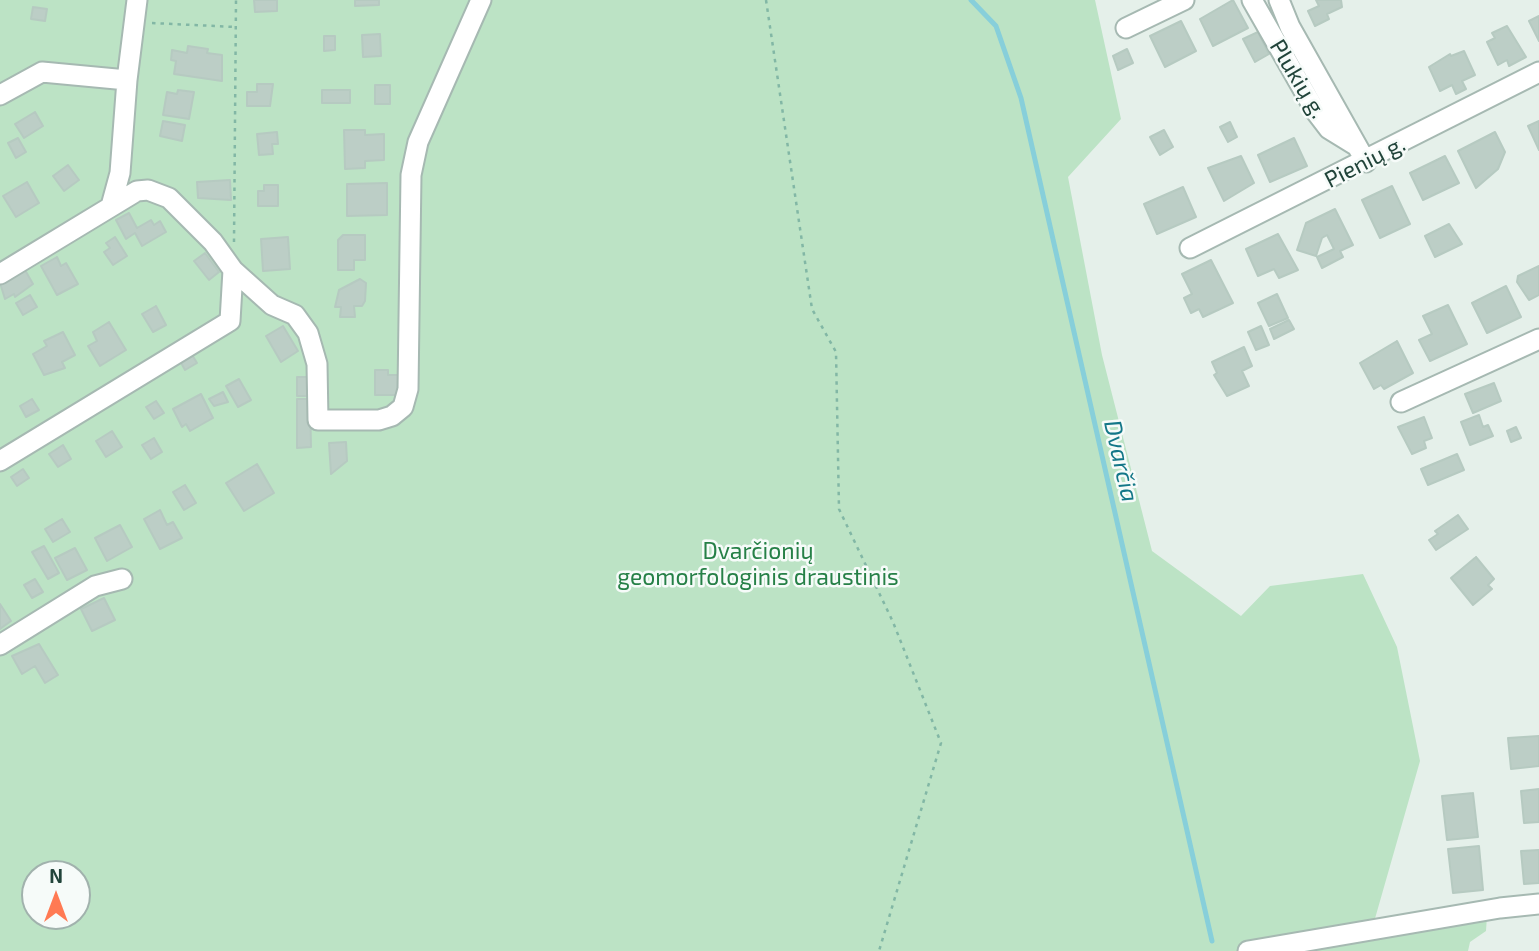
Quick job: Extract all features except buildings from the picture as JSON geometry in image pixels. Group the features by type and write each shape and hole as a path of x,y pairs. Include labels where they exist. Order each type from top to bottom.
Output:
{"street":[{"path":"111,206 120,173 127,80 137,0"},
{"path":"0,274 137,191 148,191 169,198 213,242 233,270 272,305 295,315 308,333 317,364 318,420 379,420 392,416 403,407 408,389 411,175 418,142 481,0"},
{"path":"1126,27 1184,0"},
{"name":"Plukių g.","path":"1252,0 1316,112 1329,129 1361,155"},
{"name":"Plukių g.","path":"1279,0 1290,27 1361,155"},
{"path":"0,95 42,72 127,80"},
{"name":"Pienių g.","path":"1190,248 1361,155 1539,72"},
{"path":"120,173 137,191"},
{"path":"0,461 230,321 233,270"},
{"path":"1401,402 1539,339"},
{"path":"0,645 95,586 122,579"},
{"path":"1248,951 1500,908 1539,904"}],"path":[{"path":"233,270 236,0"},
{"path":"766,0 812,309 836,352 839,509 893,622 941,743 879,951"},
{"path":"134,22 235,27"}],"green space":[{"name":"Dvarčionių geomorfologinis draustinis","path":"0,0 1095,0 1121,119 1068,177 1102,355 1152,551 1241,616 1270,586 1363,574 1397,647 1420,761 1374,922 1487,916 1486,931 1470,942 1468,951 0,951"}],"waterway":[{"name":"Dvarčia","path":"971,0 996,26 1021,98 1212,941"}]}
